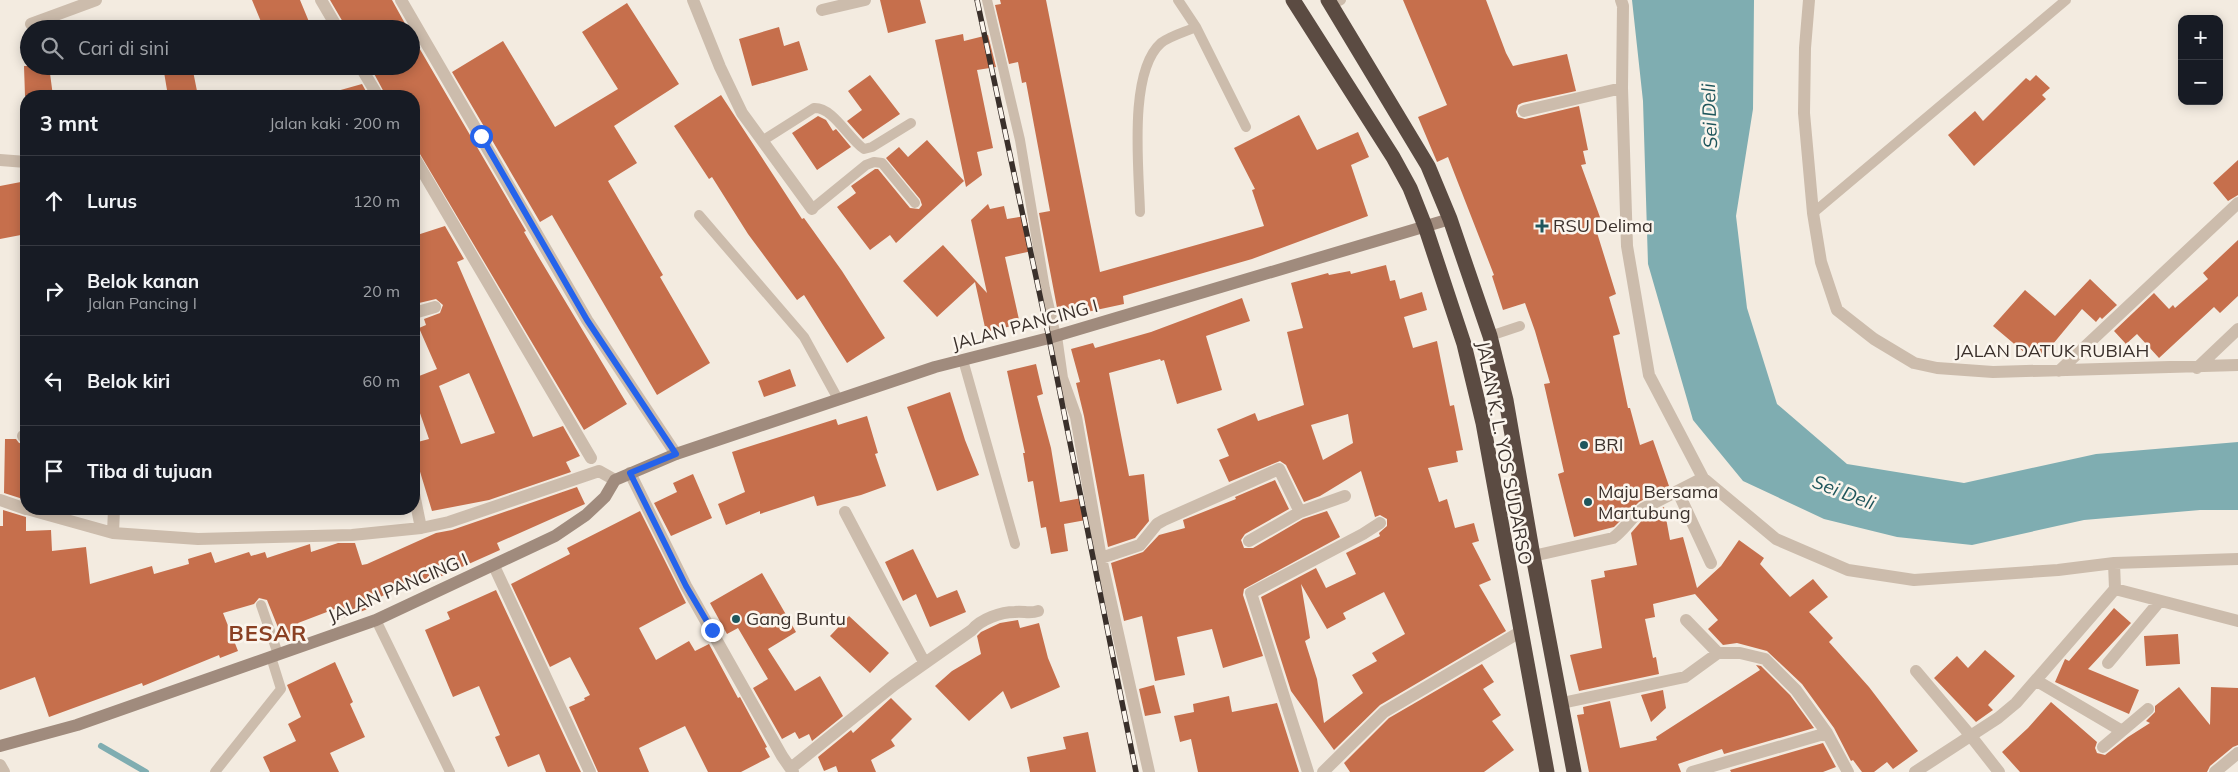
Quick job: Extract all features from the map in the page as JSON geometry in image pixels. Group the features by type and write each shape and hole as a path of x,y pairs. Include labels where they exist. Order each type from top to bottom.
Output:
{"highway":[{"name":"JALAN K. L. YOS SUDARSO","path":"1293,0 1393,157 1410,188 1425,226 1464,344 1482,423 1547,772"},
{"name":"JALAN K. L. YOS SUDARSO","path":"1333,2 1428,166 1450,219 1490,336 1506,400 1529,535 1574,772"},
{"path":"1503,542 1529,535"}],"main road":[{"name":"JALAN PANCING I","path":"0,746 77,725 376,620 555,536 586,515 605,497 615,480 676,454 934,367 1056,336 1450,219"}],"street":[{"path":"42,20 96,0"},
{"path":"321,0 333,20"},
{"path":"401,0 413,20"},
{"path":"693,0 720,67 742,113 812,209"},
{"path":"822,10 865,0"},
{"path":"1622,0 1622,88 1627,246 1649,376 1703,478 1776,539 1848,570 1914,580 2058,570 2114,563 2238,559"},
{"name":"JALAN DATUK RUBIAH","path":"1810,0 1804,48 1804,113 1813,213 1821,262 1837,310 1874,340 1914,362 1937,368 1993,372 2198,368 2238,365"},
{"path":"420,33 587,320 676,454"},
{"path":"365,75 374,90"},
{"path":"1524,111 1622,88"},
{"path":"0,160 20,162"},
{"path":"420,166 591,458"},
{"path":"2059,371 2238,203"},
{"path":"420,311 435,307"},
{"path":"2198,368 2238,329"},
{"path":"1056,336 1062,378 1066,395 1076,417 1101,558 1149,772"},
{"path":"1101,558 1140,544 1157,524 1164,520 1280,470 1300,512"},
{"path":"48,515 113,533 198,539 352,535 421,528 449,522 599,472 615,480"},
{"path":"630,473 686,586 782,756 792,770 924,662 950,647 978,623 1000,614 1015,612 1032,613 1038,611"},
{"path":"1533,556 1613,538 1635,514 1703,478"},
{"path":"1678,492 1712,563"},
{"path":"1250,541 1300,512 1345,496"},
{"path":"3,501 20,507"},
{"path":"845,512 924,662"},
{"path":"113,533 114,515"},
{"path":"418,515 421,528"},
{"path":"1308,772 1250,593 1363,534 1380,523"},
{"path":"1915,772 1998,718 2016,703 2037,681 2115,589 2114,563"},
{"path":"494,566 590,772"},
{"path":"2115,589 2158,602 2238,620"},
{"path":"2108,663 2158,602"},
{"path":"1686,620 1718,653"},
{"path":"1323,772 1384,712 1520,632"},
{"path":"1562,703 1685,677 1718,653 1740,653 1765,659 1796,690 1827,734 1848,772"},
{"path":"1916,671 1999,772"},
{"path":"2037,681 2122,731"},
{"path":"2103,747 2148,709"},
{"path":"1692,772 1827,734"},
{"path":"2215,772 2238,753"},
{"path":"0,765 4,772"}],"lane":[{"path":"987,0 1020,140 1045,288 1056,336"},
{"path":"1178,0 1196,27 1246,127"},
{"path":"1813,213 2066,0"},
{"path":"1140,212 1140,86 1149,57 1162,42 1196,27"},
{"path":"762,140 814,108 821,107 828,111 857,144 864,149 872,147 912,123"},
{"path":"812,209 866,165 874,162 882,163 915,203"},
{"path":"699,215 804,336 838,399"},
{"path":"1490,336 1520,326"},
{"path":"963,360 1015,544"},
{"path":"215,772 281,689 275,656 261,605"},
{"path":"376,620 450,772"}],"water":[{"name":"Sei Deli","path":"1632,0 1754,0 1753,109 1736,216 1747,308 1777,404 1847,464 1964,483 2096,454 2238,442 2238,510 2200,510 2084,520 1972,545 1897,537 1824,519 1743,481 1693,420 1648,264 1643,101"}],"building":[{"path":"252,0 300,0 308,20 260,20"},
{"path":"330,0 392,0 403,20 342,20"},
{"path":"880,0 920,0 926,23 888,33"},
{"path":"1000,0 1046,0 1100,272 1264,226 1252,190 1255,189 1234,148 1299,115 1317,150 1358,132 1369,157 1351,165 1368,216 1252,259 1123,296 1124,304 1059,318 1039,213 1050,211 1026,82 1022,83 1018,62 1009,64 995,5 1001,4"},
{"path":"1403,0 1486,0 1506,53 1513,66 1567,54 1576,91 1522,103 1518,105 1516,112 1518,117 1525,119 1579,106 1588,150 1583,151 1586,164 1581,165 1601,220 1594,223 1616,294 1609,297 1620,334 1613,336 1628,408 1630,408 1640,445 1653,440 1669,486 1639,502 1614,527 1574,537 1558,474 1564,472 1544,384 1550,383 1535,331 1525,303 1503,310 1492,276 1494,275 1448,157 1437,162 1418,117 1447,105"},
{"path":"627,3 679,84 614,126 637,163 608,181 663,275 660,277 710,363 657,395 552,215 540,222 452,72 503,41 555,127 618,89 582,32"},
{"path":"779,27 784,46 799,41 808,70 752,86 739,39"},
{"path":"963,34 964,41 988,35 996,67 977,70 993,148 977,152 982,175 966,187 935,40"},
{"path":"420,49 526,231 524,232 538,256 627,404 584,430 420,154 420,90 383,90 375,75 420,75"},
{"path":"24,75 50,75 52,90 25,90"},
{"path":"164,75 194,75 197,90 167,90"},
{"path":"870,75 900,114 863,139 847,121 862,110 848,91"},
{"path":"2036,75 2050,88 2042,95 2046,99 1974,166 1948,135 1975,111 1983,121 2026,78 2030,81"},
{"path":"362,84 365,90 341,90"},
{"path":"721,95 802,219 804,218 842,271 885,338 847,363 804,295 797,300 748,234 712,177 709,179 674,126"},
{"path":"818,116 826,120 833,131 836,129 851,147 817,170 792,133"},
{"path":"927,140 964,181 896,243 890,235 870,250 837,207 856,193 851,186 875,169 878,169 910,208 919,209 922,205 920,199 886,158 899,147 908,157"},
{"path":"2238,160 2238,195 2228,201 2213,183"},
{"path":"20,182 20,235 0,239 0,186"},
{"path":"988,204 990,209 1004,206 1007,219 1026,216 1032,251 1005,257 1020,324 986,332 975,282 937,317 903,281 943,245 987,293 971,220"},
{"path":"445,226 464,259 457,262 533,437 563,426 580,456 566,462 571,472 489,500 432,511 420,472 420,441 429,439 420,413 420,376 437,369 420,328 426,325 424,319 440,313 443,305 436,299 420,303 420,234","holes":["469,373 495,433 461,444 439,386"]},
{"path":"2238,240 2238,296 2220,313 2214,307 2159,358 2137,334 2126,344 2114,331 2154,293 2169,309 2173,305 2175,308 2208,279 2203,273"},
{"path":"1386,265 1390,281 1395,280 1400,299 1422,292 1427,310 1404,317 1413,348 1437,341 1450,406 1454,405 1463,450 1456,451 1458,462 1428,468 1439,502 1447,499 1455,528 1474,523 1479,541 1472,543 1491,580 1479,585 1506,631 1380,705 1334,750 1291,691 1261,597 1316,568 1326,588 1356,574 1346,553 1380,536 1379,533 1387,526 1387,519 1380,515 1375,517 1361,471 1320,496 1304,502 1286,465 1280,461 1229,482 1219,460 1229,456 1217,429 1255,413 1258,421 1304,405 1287,332 1303,328 1291,283 1328,273 1329,275 1350,271 1351,274","holes":["1348,414 1353,443 1323,460 1311,425","1301,584 1327,629 1346,619 1343,613 1384,592 1405,634 1372,653 1377,661 1352,675 1363,693 1324,723 1317,679 1305,641 1310,638"]},
{"path":"2090,279 2117,305 2096,322 2082,309 2043,356 2031,346 2025,353 1993,326 2025,290 2055,316"},
{"path":"1242,298 1250,321 1206,336 1222,390 1177,404 1164,360 1161,361 1160,359 1109,373 1129,476 1144,474 1149,521 1135,538 1108,547 1084,416 1076,383 1080,382 1071,349 1093,343 1095,348 1151,332"},
{"path":"1036,364 1043,394 1037,396 1051,448 1060,502 1082,498 1086,520 1064,524 1068,551 1051,554 1046,527 1041,528 1033,481 1028,482 1023,453 1025,453 1007,371"},
{"path":"790,369 796,386 764,397 758,381"},
{"path":"950,392 965,440 979,475 937,491 907,407"},
{"path":"867,416 878,453 875,454 886,486 861,495 817,506 814,496 760,514 760,511 726,525 718,504 745,492 732,452 836,419 838,425"},
{"path":"5,439 16,439 20,443 20,498 4,493"},
{"path":"693,474 712,518 671,536 654,503 677,492 673,483"},
{"path":"1275,480 1289,509 1245,534 1241,540 1244,548 1253,548 1303,519 1327,511 1340,537 1244,589 1243,595 1263,656 1223,668 1212,629 1177,637 1185,675 1155,681 1142,616 1124,621 1111,563 1143,552 1159,535 1185,528 1183,520 1236,499 1235,497"},
{"path":"577,487 585,504 497,543 500,550 417,587 415,582 373,600 375,606 345,618 340,607 298,623 302,632 283,640 267,600 259,598 254,604 223,613 238,651 220,658 219,655 143,686 142,683 49,717 35,677 0,690 0,526 3,526 3,510 26,517 26,531 51,530 52,551 86,547 90,584 152,566 154,574 189,564 188,559 211,552 215,563 249,552 251,556 265,552 267,558 310,544 311,552 338,543 355,543 362,565 436,533 452,530"},
{"path":"1664,507 1670,540 1683,537 1697,588 1721,566 1739,540 1764,558 1760,564 1790,597 1813,579 1828,597 1809,612 1833,638 1829,642 1869,687 1918,751 1893,769 1887,762 1874,772 1862,772 1853,760 1851,761 1834,728 1802,684 1767,651 1737,643 1723,645 1708,629 1718,620 1695,594 1653,604 1655,617 1645,619 1653,658 1656,657 1659,674 1579,691 1570,655 1602,648 1591,580 1605,577 1604,571 1637,565 1631,533 1645,517"},
{"path":"640,511 686,603 639,628 656,660 689,641 695,651 709,644 767,747 765,748 770,757 741,772 708,772 685,726 639,748 649,772 598,772 569,707 585,700 584,698 590,695 570,657 550,667 511,584 570,554 567,548"},
{"path":"913,549 937,598 957,590 966,612 930,627 916,594 903,601 885,562"},
{"path":"762,573 796,632 768,649 795,691 820,676 843,716 812,741 809,734 799,739 795,732 782,739 753,688 768,679 738,628 727,634 710,603"},
{"path":"496,590 581,772 546,772 539,754 508,767 495,737 500,735 479,686 453,697 425,630 450,619 447,612"},
{"path":"2114,608 2131,623 2088,669 2139,690 2129,714 2055,682 2065,659 2069,661"},
{"path":"849,616 889,653 870,673 830,636"},
{"path":"1018,620 1020,628 1039,623 1048,658 1060,687 1011,709 1003,691 969,721 935,686 952,671 981,654 977,636 981,632 1000,623"},
{"path":"2178,634 2180,664 2146,666 2144,636"},
{"path":"1985,650 2015,676 1988,705 1993,710 1976,722 1934,678 1957,656 1968,668"},
{"path":"335,662 353,702 350,704 365,737 330,753 339,772 270,772 263,757 296,741 288,724 301,717 287,685"},
{"path":"1482,664 1494,682 1483,689 1501,715 1492,721 1514,750 1484,772 1350,772 1344,763 1389,718"},
{"path":"1756,665 1761,666 1790,695 1814,728 1724,754 1722,749 1678,764 1681,772 1589,772 1577,715 1584,714 1583,707 1610,701 1620,748 1657,740 1656,737 1760,670"},
{"path":"1154,685 1161,713 1145,716 1139,689"},
{"path":"2179,687 2210,725 2211,687 2238,688 2238,745 2210,766 2207,772 2020,772 2002,752 2028,728 2051,702 2097,742 2095,748 2097,753 2105,755 2150,723 2146,721 2155,712 2155,706"},
{"path":"1663,690 1666,708 1651,722 1641,695"},
{"path":"1229,696 1232,712 1277,703 1299,772 1198,772 1191,739 1180,742 1174,716 1194,712 1193,704"},
{"path":"891,698 912,719 891,740 895,746 871,760 876,772 838,772 836,766 824,771 818,757 851,730 853,733"},
{"path":"1088,732 1096,772 1030,772 1027,757 1066,749 1063,737"},
{"path":"1823,743 1836,767 1823,772 1731,772 1730,770"}],"waterway":[{"path":"101,746 146,772"}],"railway":[{"path":"977,0 1049,338 1136,772"}],"place":[{"name":"RSU Delima","path":"1542,226"},
{"name":"BRI","path":"1584,445"},
{"name":"Maju Bersama Martubung","path":"1588,502"},
{"name":"Gang Buntu","path":"736,619"}],"district":[{"name":"BESAR","path":"268,633"}],"route":[{"path":"481,136 587,320 676,454 630,473 686,586 712,630"}]}
